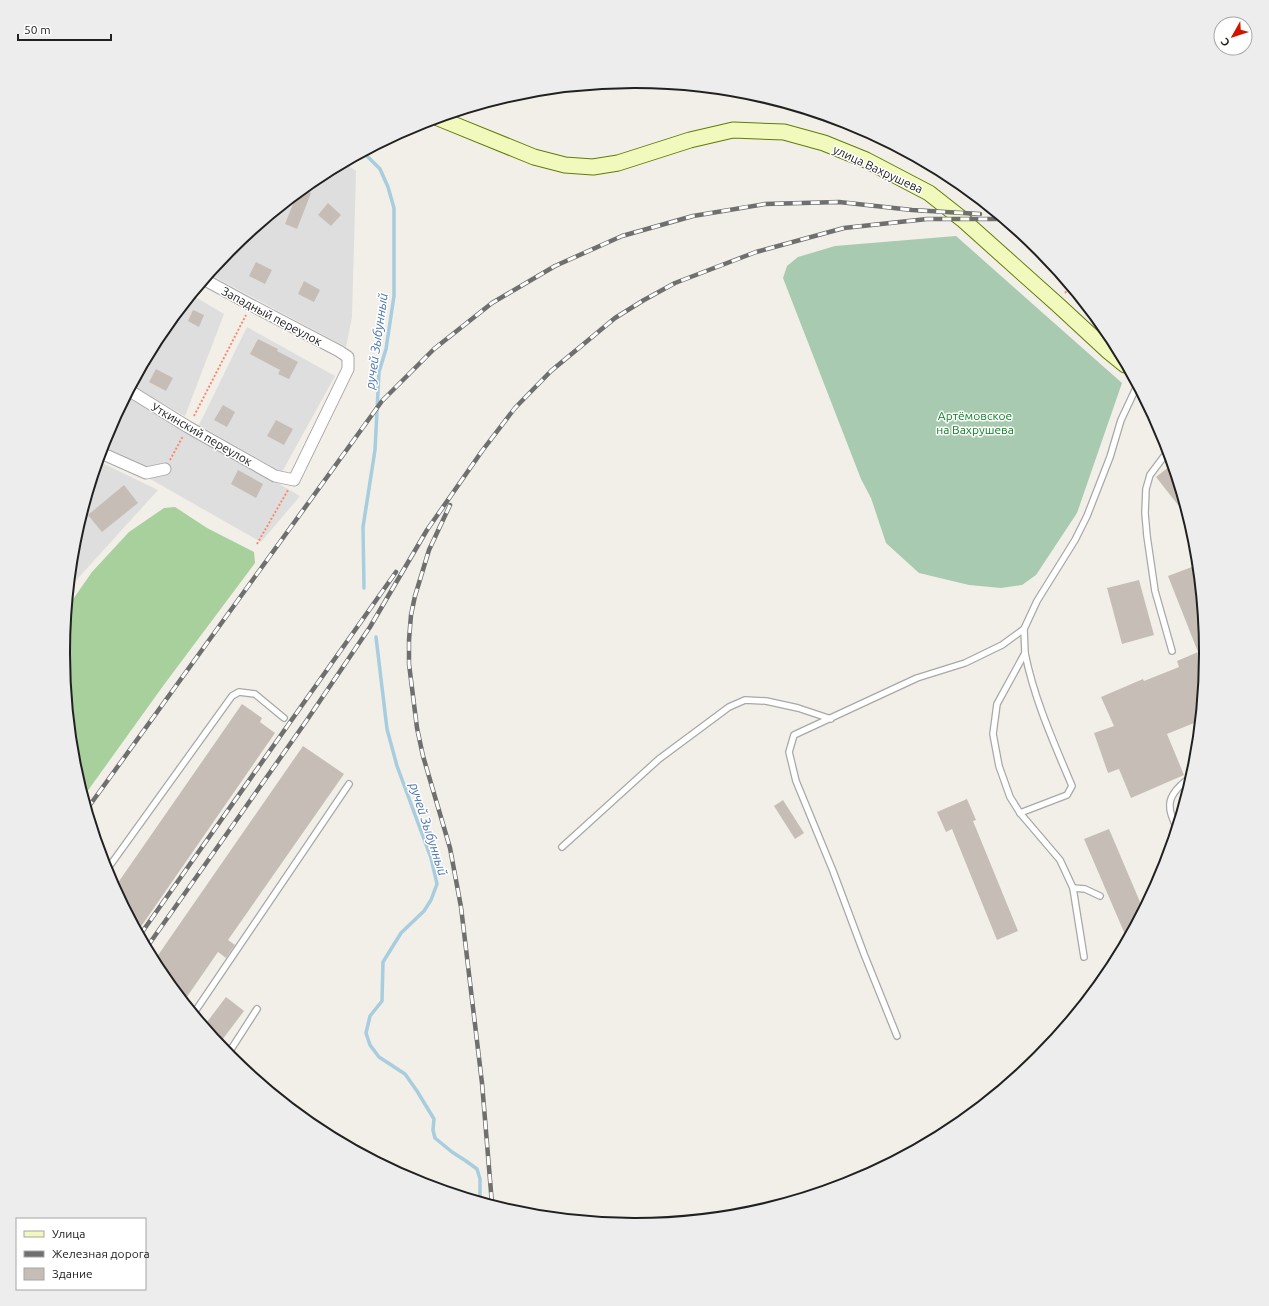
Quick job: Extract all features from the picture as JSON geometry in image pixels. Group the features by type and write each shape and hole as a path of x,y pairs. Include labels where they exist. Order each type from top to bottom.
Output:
{"main road":[{"name":"улица Вахрушева","path":"445,121 534,157 565,165 593,167 618,163 690,140 733,130 784,132 824,143 866,160 928,193 962,219 1114,356"}],"street":[{"name":"Западный переулок","path":"209,282 340,351 348,357 348,369 294,480"},
{"name":"Уткинский переулок","path":"134,393 188,427 275,476 294,480"},
{"path":"106,455 146,473 165,469"}],"lane":[{"path":"1020,813 1067,795 1072,786 1037,700 1025,653 1024,629 1037,601 1075,540 1087,516 1110,457 1121,420 1134,391"},
{"path":"1163,457 1150,475 1146,489 1145,513 1155,591 1172,651"},
{"path":"897,1036 833,871 796,781 789,752 794,735 917,678 965,662 1002,645 1024,629"},
{"path":"1025,653 997,704 993,734 999,766 1010,797 1020,813 1060,860 1073,888 1084,956"},
{"path":"111,864 232,696 240,692 255,694 284,718"},
{"path":"562,847 659,759 728,707 745,700 766,701 798,708 831,719"},
{"path":"1173,820 1169,808 1171,797 1184,782"},
{"path":"197,1009 348,784"},
{"path":"1073,888 1085,890 1100,896"},
{"path":"232,1048 257,1009"}],"path":[{"path":"165,469 251,305"},
{"path":"257,544 294,480"}],"shaded area":[{"path":"349,166 356,171 352,317 346,347 214,277 235,254 291,205"},
{"path":"196,298 224,314 185,416 136,388 165,339"},
{"path":"247,327 335,376 282,472 199,425"},
{"path":"131,398 300,496 261,542 107,454"},
{"path":"103,463 158,490 75,582 89,507"}],"green space":[{"name":"Артёмовское на Вахрушева","path":"956,236 1122,383 1077,513 1036,575 1022,585 1001,588 969,585 919,573 886,543 871,498 861,479 783,278 787,266 798,257 835,246"},
{"path":"175,507 207,528 254,552 255,563 163,686 87,791 75,727 71,690 70,653 73,600 92,572 129,532 164,508"}],"building":[{"path":"309,192 311,193 297,229 285,224 293,203"},
{"path":"328,203 341,215 331,226 318,215"},
{"path":"256,262 272,270 265,284 249,276"},
{"path":"304,281 320,290 314,302 298,294"},
{"path":"193,310 204,315 199,327 188,321"},
{"path":"258,339 278,349 277,351 298,362 289,379 278,374 280,370 250,354"},
{"path":"156,369 173,378 166,391 149,382"},
{"path":"223,405 235,412 227,427 214,420"},
{"path":"276,420 293,429 284,445 267,436"},
{"path":"1168,468 1180,508 1156,477"},
{"path":"238,470 263,484 256,498 231,484"},
{"path":"124,485 138,503 102,532 88,515"},
{"path":"1192,567 1198,616 1199,653 1198,690 1194,723 1167,734 1184,775 1131,798 1119,769 1108,773 1094,733 1114,726 1101,697 1143,679 1144,681 1179,667 1177,661 1198,652 1168,576"},
{"path":"1139,580 1154,635 1122,644 1107,588"},
{"path":"242,704 262,718 260,722 275,733 141,926 128,903 119,882"},
{"path":"303,746 344,774 228,940 235,945 226,958 218,952 187,997 158,955"},
{"path":"967,799 976,820 973,821 1018,931 997,940 952,829 946,832 937,812"},
{"path":"783,800 804,833 795,839 774,806"},
{"path":"1109,829 1141,904 1124,933 1084,839"},
{"path":"226,997 244,1011 223,1039 207,1022"}],"waterway":[{"name":"ручей Зыбунный","path":"364,588 363,527 375,450 379,372 386,349 394,296 394,208 388,187 380,169 367,156"},
{"name":"ручей Зыбунный","path":"376,637 387,729 397,766 431,858 437,884 431,900 424,911 401,933 383,962 382,1001 370,1016 366,1033 370,1045 379,1057 405,1074 417,1091 434,1119 433,1130 435,1138 477,1169 480,1179 480,1196"}],"railway":[{"path":"91,804 382,401 434,349 492,303 555,266 622,236 693,216 765,204 839,202 912,210 980,214"},
{"path":"150,942 307,720 370,627 427,530 482,451 515,408 551,371 615,318 644,300 675,283 756,252 844,228 927,219 995,219"},
{"path":"450,505 429,550 415,596 411,615 409,664 417,728 423,756 450,848 461,907 482,1083 492,1199"},
{"path":"143,930 396,572"}]}
